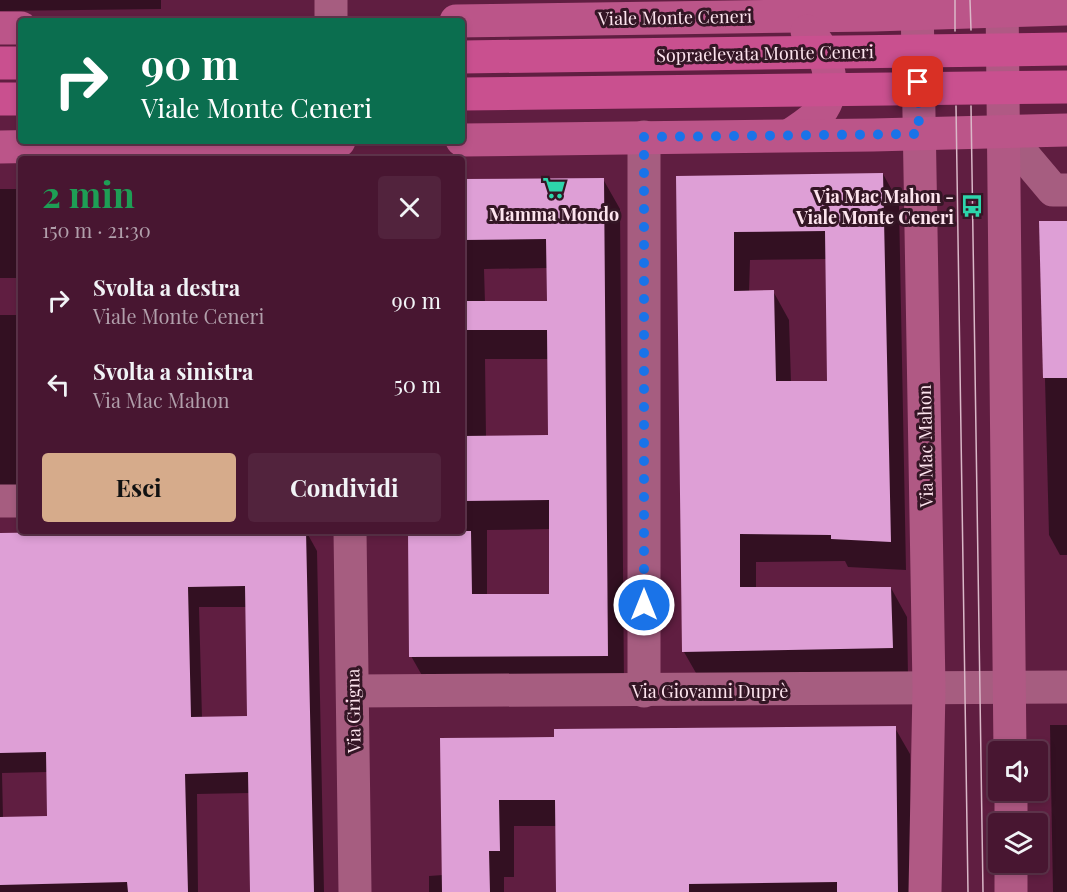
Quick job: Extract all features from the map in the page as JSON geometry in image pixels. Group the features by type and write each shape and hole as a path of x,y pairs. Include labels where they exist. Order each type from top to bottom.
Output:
{"highway":[{"name":"Sopraelevata Monte Ceneri","path":"465,57 1067,49"},
{"path":"0,63 18,63"},
{"name":"Sopraelevata Monte Ceneri","path":"465,94 1067,87"},
{"path":"0,99 18,99"}],"main road":[{"name":"Viale Monte Ceneri","path":"465,20 670,9 784,15 917,7 1002,6 1067,9"},
{"path":"1002,6 1010,741"},
{"name":"Via Mac Mahon","path":"917,7 929,688 925,892"},
{"path":"784,15 815,39 825,59 829,76 829,92 822,110 790,135"},
{"path":"0,28 18,28"},
{"path":"465,140 1067,130"},
{"path":"0,147 170,144"},
{"path":"1011,873 1011,892"}],"street":[{"path":"331,0 331,18"},
{"path":"1004,132 1053,190 1067,190"},
{"path":"644,137 644,691"},
{"path":"0,501 18,501"},
{"name":"Via Grigna","path":"350,534 356,892"},
{"name":"Via Giovanni Duprè","path":"353,691 1067,687"}],"building":[{"path":"883,173 891,542 831,539 831,535 740,534 740,587 891,587 893,648 682,652 676,176","holes":["825,231 827,381 776,381 774,290 734,291 734,232"]},
{"path":"604,178 608,656 409,657 408,534 465,534 465,531 471,531 472,594 549,594 549,500 465,501 465,436 548,435 547,330 465,330 465,301 547,301 546,239 465,240 465,179"},
{"path":"1039,221 1067,221 1067,378 1043,378"},
{"path":"0,533 306,534 314,892 250,892 248,772 185,774 188,892 128,892 127,882 0,885 0,817 47,816 46,752 0,753","holes":["245,586 247,716 191,717 188,587"]},
{"path":"896,726 898,892 837,892 837,882 689,884 689,892 556,892 555,800 499,800 500,851 489,851 490,892 442,892 440,738 554,737 554,729"}],"tram line":[{"path":"955,0 955,31"},
{"path":"970,0 971,30"},
{"path":"956,106 968,892"},
{"path":"971,106 983,892"}],"place":[{"name":"Mamma Mondo","path":"554,188"},
{"name":"Via Mac Mahon - Viale Monte Ceneri","path":"972,206"}],"route":[{"path":"644,605 644,137 919,134 918,82"}]}
